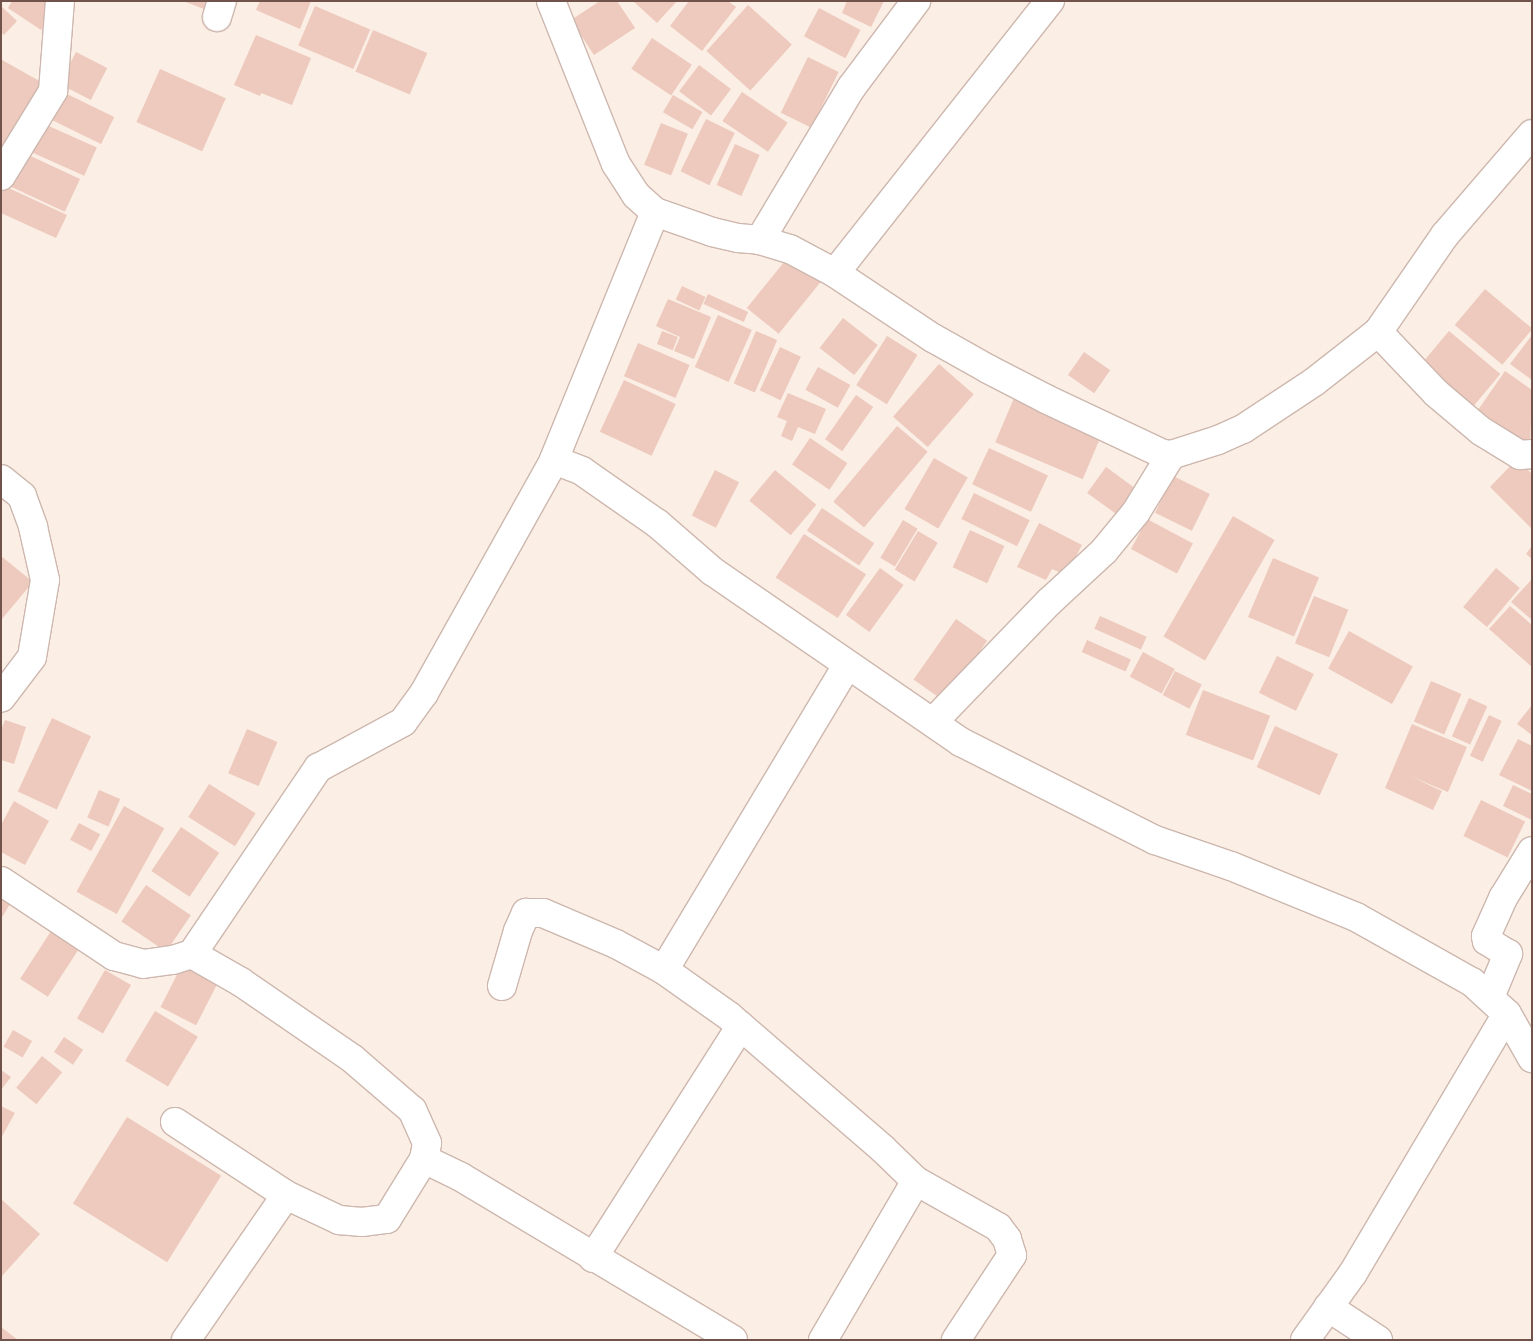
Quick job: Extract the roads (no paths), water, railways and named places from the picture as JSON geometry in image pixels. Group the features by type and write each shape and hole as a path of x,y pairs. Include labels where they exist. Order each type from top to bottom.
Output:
{"street":[{"path":"1,176 53,91 60,1"},
{"path":"551,1 616,164 636,195 654,212 712,232 738,238 760,240 790,249 835,273 932,338 1046,399 1163,454 1171,455 1218,440 1243,429 1314,382 1378,332 1445,235 1532,134"},
{"path":"760,240 851,88 916,1"},
{"path":"835,273 1050,1"},
{"path":"1,881 114,956 143,964 174,960 192,954 318,768 340,754 372,741 403,722 424,693 554,460 654,212"},
{"path":"1378,332 1436,392 1481,431 1520,455 1532,454"},
{"path":"933,722 1049,602 1104,552 1136,512 1171,455"},
{"path":"554,460 582,471 650,518 712,571 961,742 1155,840 1231,866 1356,917 1472,982 1498,1005 1532,1058"},
{"path":"1,479 22,496 33,527 45,580 32,657 1,698"},
{"path":"664,970 847,665"},
{"path":"1305,1340 1352,1273 1498,1005 1508,954 1487,940 1486,936 1503,898 1532,851"},
{"path":"502,986 518,931 526,913 544,913 616,944 664,970 741,1026 883,1149 916,1181 998,1227 1007,1239 1012,1255 956,1340"},
{"path":"175,1122 286,1194 339,1220 362,1222 387,1219 424,1159 427,1143 412,1110 353,1059 241,982 192,954"},
{"path":"593,1258 741,1026"},
{"path":"424,1159 461,1177 593,1258 734,1340"},
{"path":"823,1340 916,1181"},
{"path":"186,1340 286,1194"},
{"path":"1328,1307 1378,1340"}]}
